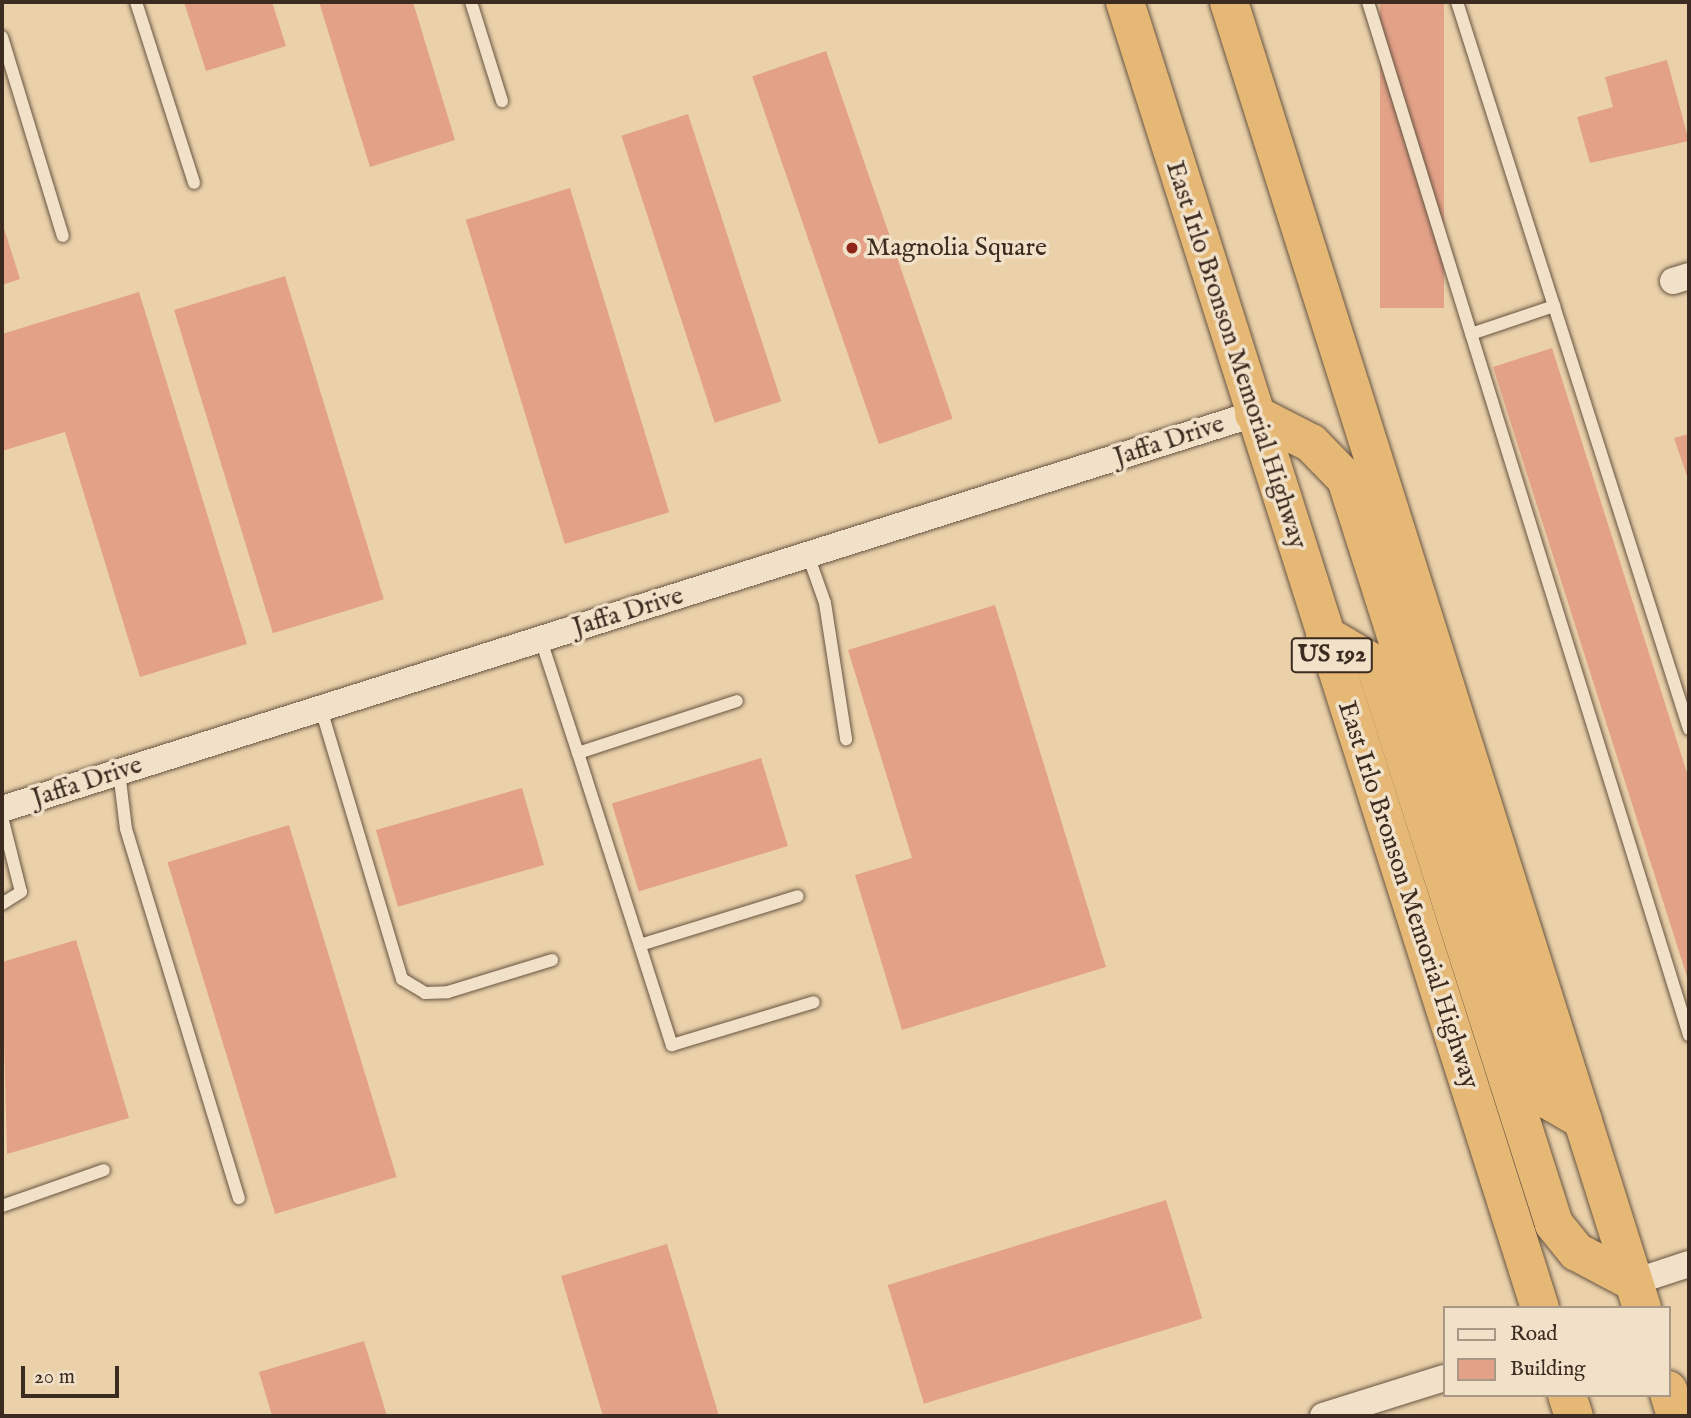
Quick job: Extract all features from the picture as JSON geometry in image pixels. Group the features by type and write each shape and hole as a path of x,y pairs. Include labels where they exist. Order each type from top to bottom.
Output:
{"highway":[{"name":"East Irlo Bronson Memorial Highway","path":"1125,2 1539,1306"},
{"path":"1229,2 1638,1295"},
{"path":"1254,414 1311,443 1346,479 1543,1097 1583,1120"},
{"path":"1325,635 1375,664 1555,1224 1577,1252 1638,1295"},
{"path":"1568,1397 1574,1416"},
{"path":"1670,1397 1676,1416"}],"street":[{"name":"Jaffa Drive","path":"2,809 1254,414"},
{"path":"1638,1295 1689,1264"},
{"path":"1323,1416 1442,1379"}],"lane":[{"path":"136,2 194,183"},
{"path":"471,2 502,101"},
{"path":"1368,2 1689,1035"},
{"path":"1457,2 1689,729"},
{"path":"2,37 63,236"},
{"path":"1471,334 1554,306"},
{"path":"808,555 825,603 846,739"},
{"path":"541,639 671,1045 814,1002"},
{"path":"578,754 737,701"},
{"path":"321,709 402,979 425,993 448,992 552,960"},
{"path":"119,772 126,829 239,1198"},
{"path":"2,817 21,892 2,904"},
{"path":"640,945 798,897"},
{"path":"2,1206 104,1170"}],"building":[{"path":"184,2 272,2 286,46 206,71"},
{"path":"319,2 413,2 455,140 370,167"},
{"path":"1380,2 1444,2 1444,308 1380,308"},
{"name":"Magnolia Square","path":"826,51 953,419 879,444 752,76"},
{"path":"1667,60 1689,141 1590,163 1577,117 1613,107 1605,77"},
{"path":"688,114 781,401 715,423 621,136"},
{"path":"570,188 669,512 565,544 466,220"},
{"path":"2,222 20,279 2,285"},
{"path":"285,276 384,599 273,633 174,310"},
{"path":"139,292 247,644 140,677 65,432 2,451 2,334"},
{"path":"1552,348 1689,779 1689,983 1493,367"},
{"path":"1689,434 1689,482 1674,438"},
{"path":"995,605 1106,967 902,1030 855,875 912,858 848,650"},
{"path":"761,758 788,846 639,892 612,804"},
{"path":"522,788 544,865 398,907 376,830"},
{"path":"289,825 397,1177 275,1214 168,862"},
{"path":"76,940 129,1118 7,1154 2,962"},
{"path":"1166,1200 1202,1319 924,1404 888,1285"},
{"path":"667,1244 719,1416 603,1416 561,1276"},
{"path":"364,1341 387,1416 272,1416 259,1372"}],"place":[{"name":"Magnolia Square","path":"852,248"}]}
